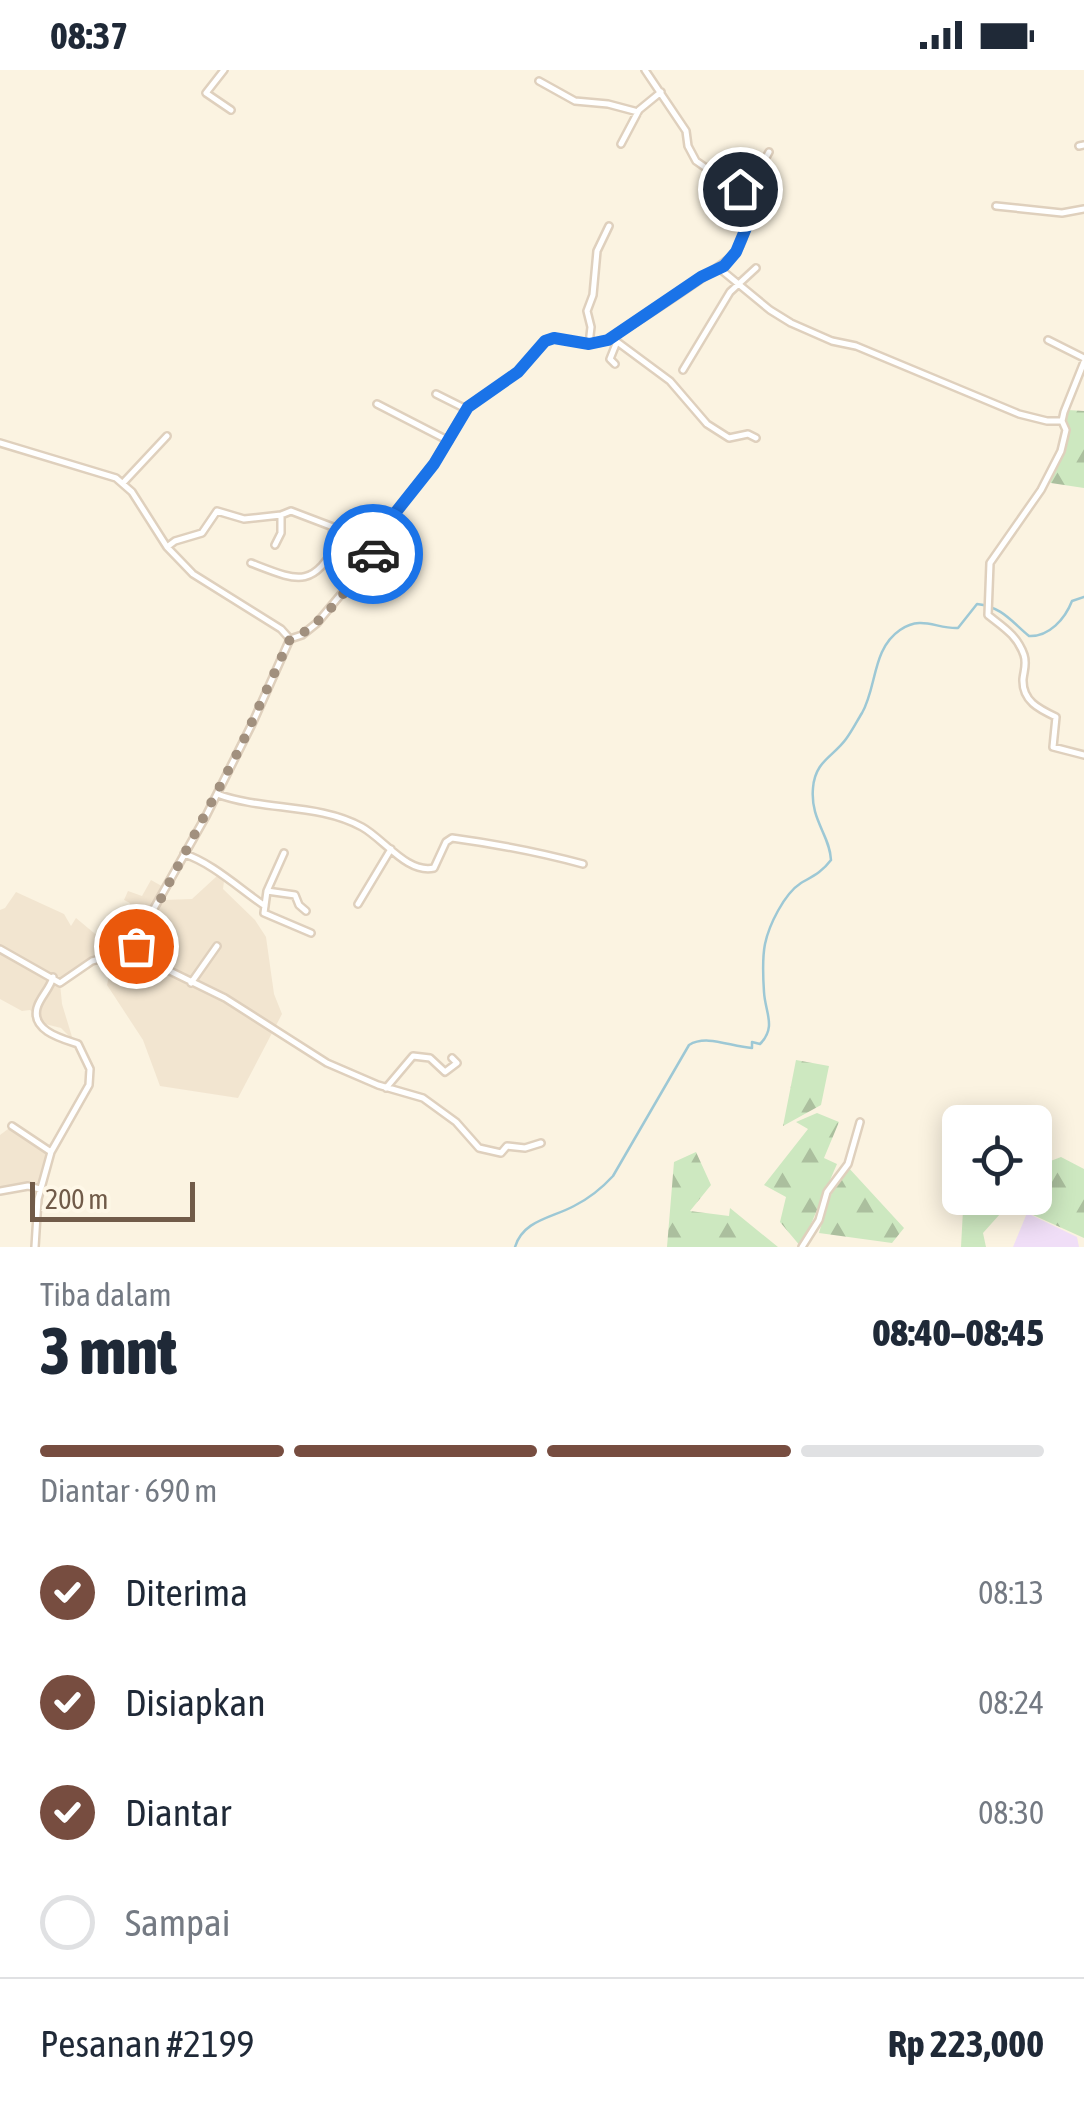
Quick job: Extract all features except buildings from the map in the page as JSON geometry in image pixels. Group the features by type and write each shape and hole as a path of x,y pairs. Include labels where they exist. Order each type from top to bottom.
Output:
{"street":[{"path":"224,70 206,93 231,110"},
{"path":"0,949 60,983 88,964 130,951 217,794 290,639 317,623 362,570 388,522 449,440 466,409 518,372 550,338 589,344 614,341 736,252 746,228 744,198 738,188 696,161 688,146 688,134 645,70"},
{"path":"539,80 578,101 637,113"},
{"path":"621,144 637,113 661,92"},
{"path":"738,188 762,165 769,152"},
{"path":"996,206 1062,213 1084,209"},
{"path":"589,344 592,327 587,312 593,294 596,251 610,226"},
{"path":"719,268 790,323 1019,414 1062,421"},
{"path":"683,370 736,282 756,268"},
{"path":"1048,340 1084,360 1062,421 1066,430 1061,451 1041,490 990,563 988,616 1011,632 1023,653 1023,690 1028,700 1056,717 1053,747 1084,755"},
{"path":"614,341 610,360 615,364"},
{"path":"614,341 670,381 708,424 729,438 748,434 756,438"},
{"path":"436,394 466,409"},
{"path":"377,404 449,440"},
{"path":"123,483 167,436"},
{"path":"0,443 105,472 123,483 167,546 193,574 281,629 290,639"},
{"path":"167,546 202,533 217,511 244,519 281,515 287,510 333,527 332,536 340,538 327,562 309,577 294,578 251,563"},
{"path":"274,545 281,534 281,515"},
{"path":"217,794 358,824 414,866 430,870 452,838 535,850 583,864"},
{"path":"358,904 391,849"},
{"path":"284,853 267,891 265,914 312,933"},
{"path":"184,854 206,861 218,875 266,906"},
{"path":"267,891 295,895 298,905 306,911"},
{"path":"191,982 217,946"},
{"path":"130,951 224,998 327,1063 429,1102 486,1152 501,1153 506,1146 541,1144"},
{"path":"35,1247 40,1189 51,1152 89,1085 90,1069 78,1044 53,1036 38,1017 37,1006 53,977"},
{"path":"386,1088 413,1056 430,1058 445,1072 457,1064 452,1058"},
{"path":"802,1247 819,1220 827,1192 848,1164 860,1122"},
{"path":"12,1126 51,1152"},
{"path":"0,1190 28,1186 40,1189"}],"shaded area":[{"path":"217,876 224,881 223,889 255,920 266,937 274,994 282,1014 238,1098 160,1086 143,1040 107,985 112,962 135,950 164,900 192,899"},
{"path":"151,880 167,889 129,950 92,961 60,983 73,1040 30,1010 22,1011 0,999 0,910 16,892 64,914 71,926 76,918 100,938 112,935 122,922 130,903 124,900 128,891 142,896"},
{"path":"12,1126 51,1152 40,1189 0,1190 0,1135"},
{"path":"1026,1215 1031,1215 1077,1237 1079,1247 1013,1247"}],"green space":[{"path":"1068,410 1084,411 1084,488 1051,483 1046,478 1059,449"},
{"path":"796,1060 829,1066 821,1105 783,1126"},
{"path":"817,1113 839,1122 824,1158 837,1164 801,1247 780,1222 786,1197 764,1185 808,1129 796,1122"},
{"path":"696,1152 711,1185 690,1211 729,1216 730,1208 778,1247 667,1247 674,1162"},
{"path":"1061,1157 1084,1169 1084,1238 1033,1215 1052,1215 1052,1160"},
{"path":"847,1166 904,1228 892,1243 819,1233 829,1198"},
{"path":"963,1215 999,1215 983,1233 986,1247 961,1247"}],"waterway":[{"path":"515,1247 531,1225 584,1200 613,1176 689,1045 711,1041 752,1048 752,1042 760,1044 765,1038 769,1025 763,962 770,928 789,894 831,860 814,809 814,779 862,713 884,647 891,638 915,624 958,628 977,604 1000,611 1029,636 1036,636 1055,626 1072,601 1084,597"}],"way so far":[{"path":"136,946 254,722 290,639 317,623 373,554"}],"route":[{"path":"373,554 384,528 434,464 468,407 511,378 545,341 554,338 589,344 608,340 701,277 724,266 736,252 746,228 740,189"}]}
